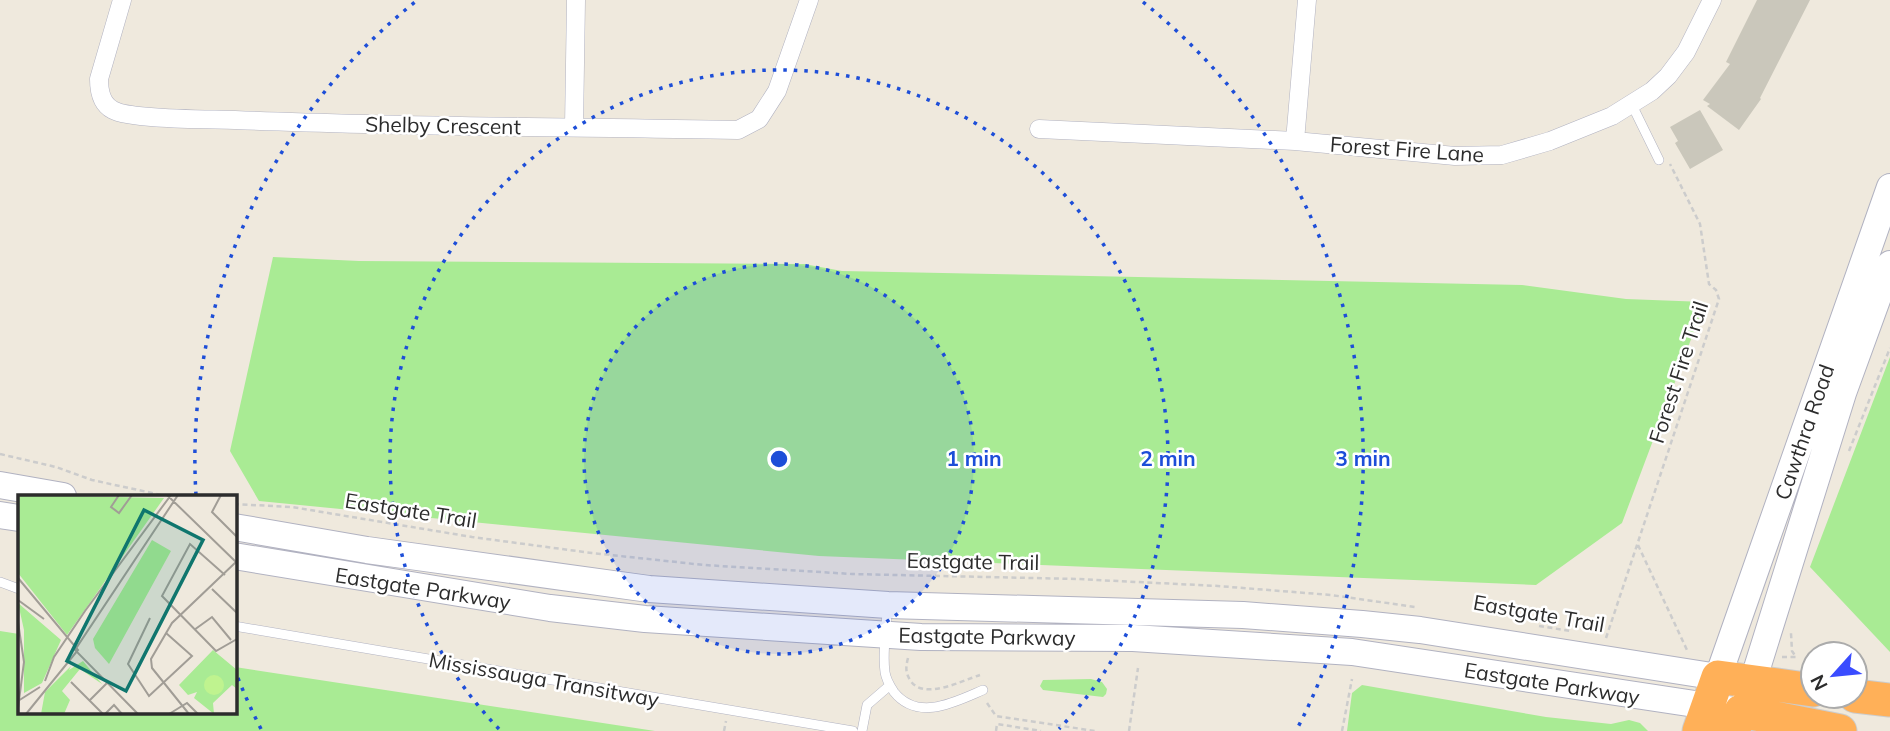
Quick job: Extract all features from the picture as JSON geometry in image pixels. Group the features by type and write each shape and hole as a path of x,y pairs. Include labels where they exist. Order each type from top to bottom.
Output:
{"highway":[{"path":"1708,705 1753,681 1799,688"},
{"path":"1869,698 1890,700"},
{"path":"1737,721 1840,731"}],"main road":[{"name":"Cawthra Road","path":"1708,705 1890,187"},
{"name":"Cawthra Road","path":"1737,721 1753,681 1843,393 1890,264"},
{"path":"0,485 58,495"},
{"path":"0,514 18,518"},
{"name":"Eastgate Parkway","path":"236,527 367,550 649,589 888,605 1243,615 1420,630 1708,705 1737,721"},
{"name":"Eastgate Parkway","path":"236,556 550,608 645,619 887,635 1133,638 1352,652 1708,705"}],"street":[{"name":"Shelby Crescent","path":"122,0 99,79 99,91 104,103 114,111 159,116 321,124 738,130 759,119 777,91 809,0"},
{"path":"574,127 576,0"},
{"path":"1296,141 1307,0"},
{"name":"Forest Fire Lane","path":"1039,129 1296,141 1455,156 1502,155 1550,141 1632,105 1652,91 1686,52 1712,0"}],"lane":[{"path":"1632,105 1662,158"},
{"path":"0,582 18,589"},
{"path":"0,590 18,589"},
{"path":"888,605 885,672 890,686 900,700 917,708 935,708 983,690"},
{"name":"Mississauga Transitway","path":"236,626 853,731"},
{"path":"862,731 867,705 890,686"}],"path":[{"name":"Forest Fire Trail","path":"1605,640 1719,299 1716,290 1709,284 1700,224 1662,158"},
{"path":"0,454 56,467 92,480 161,495"},
{"name":"Eastgate Trail","path":"236,504 292,507 472,537 704,565 863,575 1077,579 1218,586 1331,595 1415,607"},
{"path":"1637,544 1689,656"},
{"name":"Eastgate Trail","path":"1528,624 1580,633"},
{"path":"914,651 905,667 914,685 923,690 980,675"},
{"path":"1129,731 1138,668"},
{"path":"1342,731 1352,679"},
{"path":"987,703 996,716 1095,731"},
{"path":"996,731 997,724 1041,731"}],"green space":[{"path":"273,257 359,261 804,264 842,271 1522,285 1626,299 1705,302 1622,523 1536,585 819,556 259,501 230,451"},
{"path":"1890,357 1890,652 1810,567"},
{"path":"0,631 18,634 18,714 236,714 236,667 655,731 0,731"},
{"path":"1091,679 1102,682 1107,689 1103,697 1043,690 1040,686 1043,680"},
{"path":"1362,685 1546,717 1611,724 1629,720 1640,723 1648,731 1347,731 1352,693"}],"building":[{"path":"1757,0 1810,0 1761,99 1739,130 1703,100 1730,64 1726,62"},
{"path":"1700,110 1723,150 1690,169 1675,143 1678,141 1670,127"}]}
